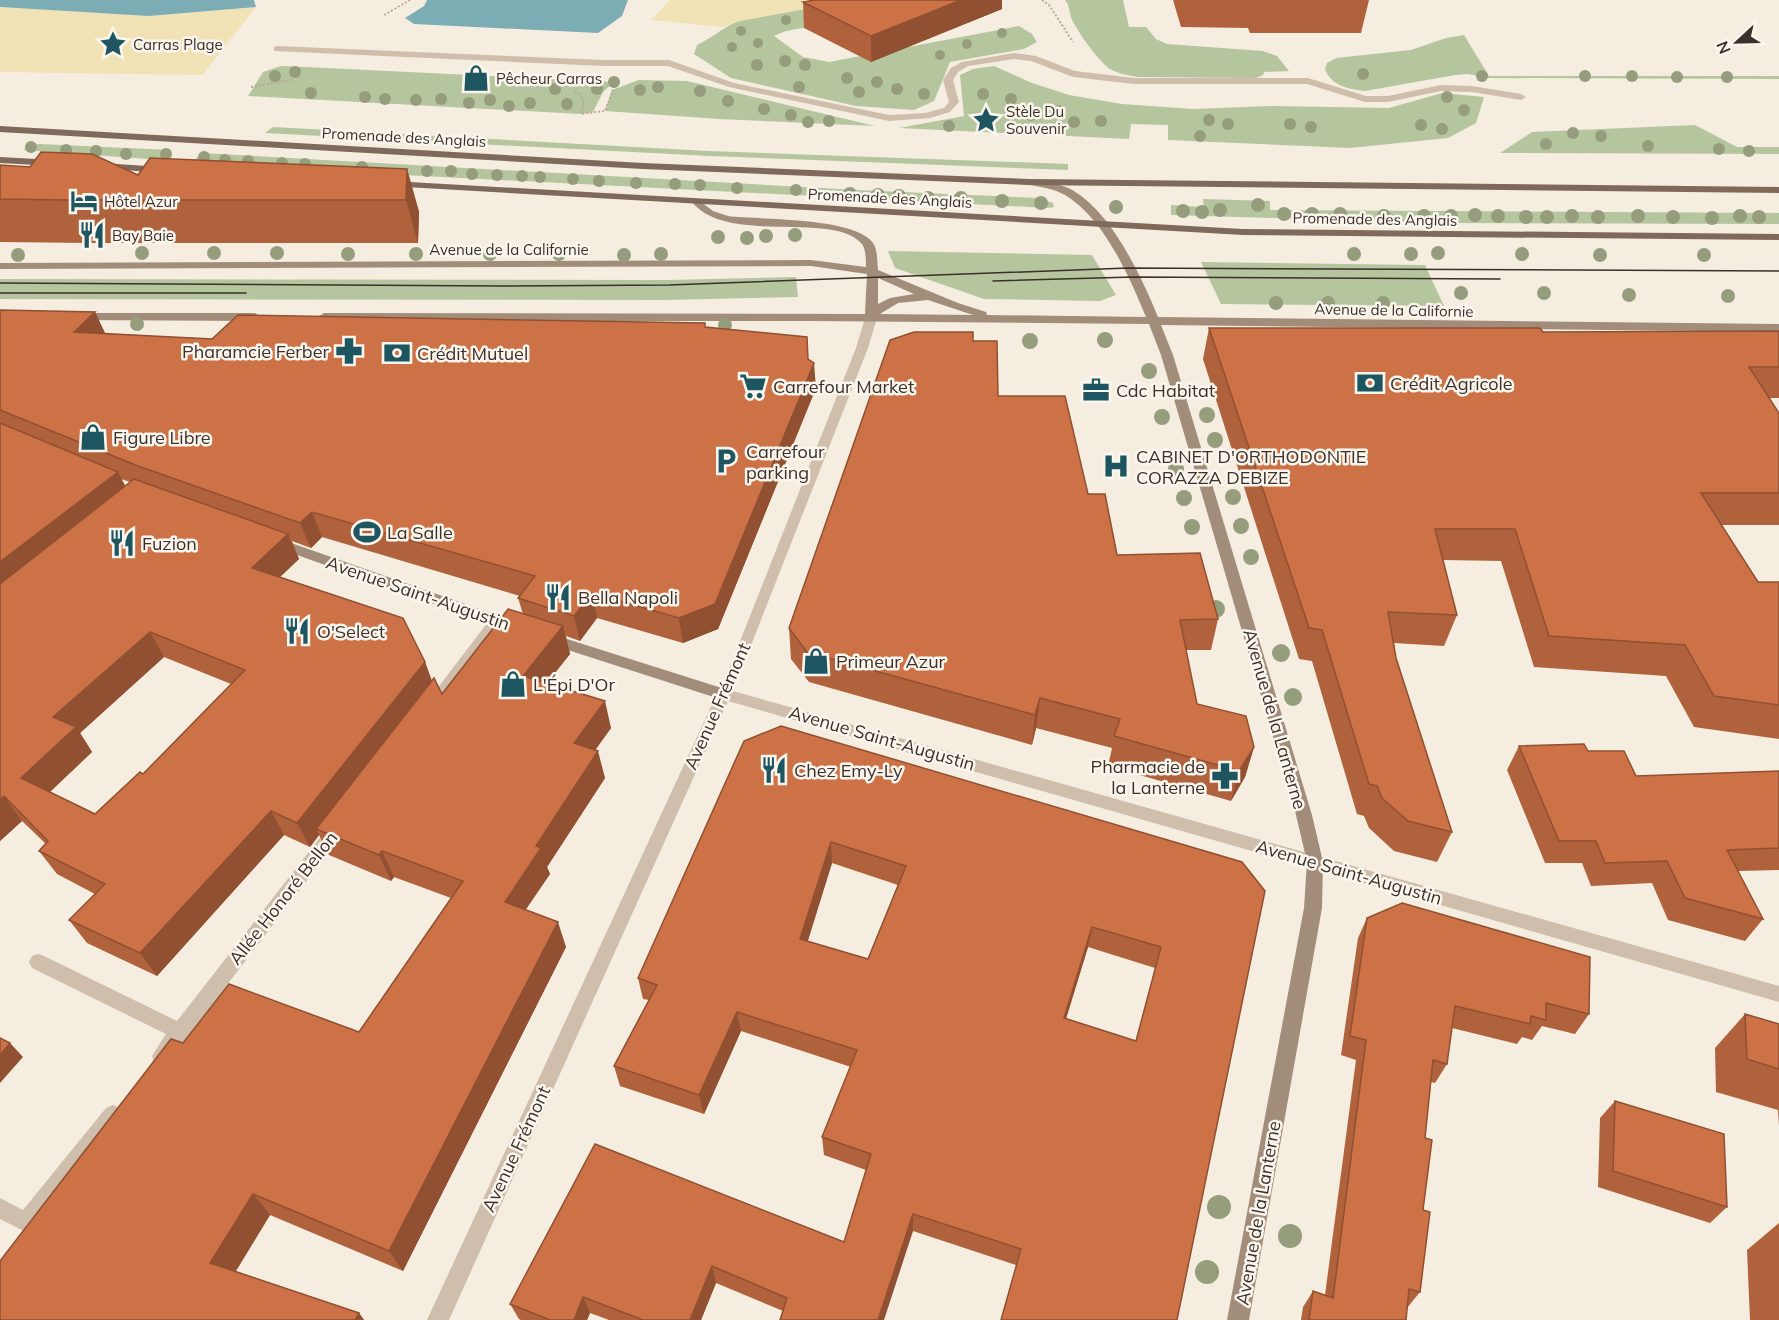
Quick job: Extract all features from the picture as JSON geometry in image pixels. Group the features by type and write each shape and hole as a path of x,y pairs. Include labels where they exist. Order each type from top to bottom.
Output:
{"main road":[{"name":"Promenade des Anglais","path":"0,129 666,167 1029,182 1779,190"},
{"path":"0,160 64,164"},
{"path":"86,165 172,171"},
{"name":"Avenue de la Lanterne","path":"1029,182 1055,187 1073,195 1118,249 1154,320 1167,355 1304,815 1315,862 1313,908 1238,1320"},
{"name":"Promenade des Anglais","path":"375,183 1243,232 1779,237"},
{"name":"Avenue Frémont","path":"697,202 709,213 727,220 840,228 860,235 868,245 872,272 871,318"},
{"name":"Avenue de la Californie","path":"0,266 811,263 837,265 872,272 928,297 978,314 1008,320"},
{"path":"871,318 880,306 892,301 914,296 928,297"},
{"path":"60,317 262,317"},
{"name":"Avenue de la Californie","path":"310,317 1154,320 1779,328"},
{"name":"Avenue Saint-Augustin","path":"266,539 496,622 723,694"}],"street":[{"path":"277,49 604,63 669,63 732,85 889,118 926,116 947,110 954,102 948,80 954,70 965,64 1014,56 1033,58 1073,74 1134,81 1308,81 1365,99 1388,99 1441,87 1521,97"},
{"name":"Avenue Frémont","path":"438,1320 740,659 862,348 871,318"},
{"path":"420,721 496,622"},
{"name":"Avenue Saint-Augustin","path":"723,694 1779,994"},
{"name":"Allée Honoré Bellon","path":"151,1068 347,815"},
{"path":"38,962 180,1032"},
{"path":"0,1208 26,1222 129,1095"}],"path":[{"path":"384,15 410,0"},
{"path":"1042,0 1049,4 1078,50 1073,74"}],"green space":[{"path":"854,0 950,1 786,31 774,36 803,57 829,62 1019,26 1032,34 1037,42 1024,49 950,62 934,101 914,110 856,106 731,78 694,54 697,45 739,21"},
{"path":"1065,0 1123,0 1129,27 1146,27 1156,39 1167,44 1263,51 1277,56 1289,71 1264,72 1256,78 1137,77 1120,73 1106,66 1088,45 1073,22"},
{"path":"1464,35 1489,76 1779,76 1779,79 1489,78 1468,74 1365,91 1347,88 1336,83 1325,69 1327,63 1336,58 1411,50 1446,38"},
{"path":"281,66 614,82 603,92 593,112 581,114 248,96 263,72"},
{"path":"994,66 1032,83 1069,95 1122,104 1193,109 1271,106 1389,108 1442,93 1484,97 1476,123 1448,138 1350,148 1168,140 1168,125 1131,124 1129,139 899,128 964,116 960,75 973,69"},
{"path":"639,80 687,81 875,126 605,111 612,90"},
{"path":"1695,125 1737,147 1779,147 1779,154 1500,153 1532,132"},
{"path":"273,127 708,151 1068,164 1068,170 710,156 265,133"},
{"path":"30,145 171,150 162,160 23,150"},
{"path":"201,153 1038,198 1053,203 1054,207 191,164"},
{"path":"1203,199 1270,201 1270,210 1779,213 1779,224 1449,223 1171,215 1171,205 1204,207"},
{"path":"888,251 1092,255 1116,295 1100,301 984,299 895,268"},
{"path":"1201,262 1425,265 1444,306 1221,304"},
{"path":"796,277 798,297 665,300 0,299 0,279 670,280"}],"sand":[{"path":"670,0 854,0 739,21 723,27 651,20"},
{"name":"Carras Plage","path":"0,7 149,16 256,7 202,75 0,72"}],"water":[{"path":"0,0 254,0 256,7 149,16 0,7"},
{"path":"427,0 628,0 622,16 598,33 414,24 405,18 424,6"}],"building":[{"path":"815,0 961,0 871,36 803,2"},
{"path":"41,152 92,154 138,175 150,158 407,169 406,200 0,199 0,165 30,167"},
{"path":"0,310 95,312 74,332 212,339 238,315 705,323 705,327 807,337 808,359 814,363 715,604 679,618 592,593 574,616 518,598 535,576 312,512 300,523 138,466 0,410"},
{"path":"1209,328 1540,328 1543,332 1779,331 1779,367 1749,367 1779,413 1779,493 1701,493 1758,582 1779,582 1779,705 1714,696 1685,645 1549,636 1515,529 1435,529 1457,615 1388,612 1396,658 1452,832 1408,821 1382,798 1377,786 1369,784 1322,630 1309,628"},
{"path":"914,332 973,332 973,341 997,341 998,396 1065,396 1088,494 1105,494 1117,555 1200,553 1218,619 1180,620 1197,704 1246,716 1254,747 1239,771 1114,736 1120,719 1040,698 1035,715 807,652 789,628 890,340"},
{"path":"0,423 118,472 0,562"},
{"path":"134,479 288,534 252,568 403,618 425,662 297,823 271,811 140,953 69,920 105,884 39,851 48,841 4,796 0,800 0,584","holes":["150,632 245,670 143,774 140,772 95,814 21,778 76,727 53,717"]},
{"path":"508,609 563,626 523,676 605,701 574,743 598,751 536,846 541,848 505,902 558,922 389,1251 253,1194 210,1263 359,1313 355,1320 0,1320 0,1261 171,1039 183,1043 229,984 359,1032 463,881 382,851 379,855 316,829 434,678 442,694"},
{"path":"781,726 1242,862 1265,891 1177,1320 1001,1320 1021,1249 913,1214 878,1320 780,1320 787,1298 712,1266 690,1320 643,1320 583,1297 574,1320 550,1320 510,1304 595,1144 844,1242 871,1154 822,1137 857,1050 737,1012 699,1095 614,1066 657,985 638,978 744,741","holes":["831,842 906,866 868,959 800,939","1092,927 1161,947 1136,1041 1064,1018"]},
{"path":"1584,744 1588,751 1624,751 1636,776 1779,771 1779,848 1727,850 1763,919 1685,898 1667,861 1605,863 1596,841 1559,841 1519,746"},
{"path":"1402,903 1590,957 1589,1014 1546,1003 1546,1020 1531,1016 1530,1024 1455,1006 1447,1064 1433,1060 1425,1138 1432,1140 1423,1210 1430,1212 1420,1292 1409,1289 1406,1320 1309,1320 1313,1291 1333,1298 1366,1040 1350,1036 1367,918"},
{"path":"1745,1014 1779,1024 1779,1069 1747,1059"},
{"path":"0,1038 10,1043 0,1055"},
{"path":"1615,1101 1724,1134 1727,1207 1613,1171"}],"tram line":[{"path":"0,283 669,285 1128,268 1779,271"},
{"path":"993,281 1133,277 1500,279"},
{"path":"0,293 246,293"}],"place":[{"name":"Carras Plage","path":"113,44"},
{"name":"Pêcheur Carras","path":"476,78"},
{"name":"Stèle Du Souvenir","path":"986,120"},
{"name":"Hôtel Azur","path":"84,201"},
{"name":"Bay Baie","path":"92,235"},
{"name":"Pharamcie Ferber","path":"349,351"},
{"name":"Crédit Mutuel","path":"397,353"},
{"name":"Crédit Agricole","path":"1370,383"},
{"name":"Carrefour Market","path":"753,386"},
{"name":"Cdc Habitat","path":"1096,390"},
{"name":"Figure Libre","path":"93,437"},
{"name":"Carrefour parking","path":"726,461"},
{"name":"CABINET D'ORTHODONTIE CORAZZA DEBIZE","path":"1116,466"},
{"name":"La Salle","path":"367,532"},
{"name":"Fuzion","path":"122,543"},
{"name":"Bella Napoli","path":"558,597"},
{"name":"O'Select","path":"297,631"},
{"name":"Primeur Azur","path":"816,661"},
{"name":"L'Épi D'Or","path":"513,684"},
{"name":"Chez Emy-Ly","path":"774,770"},
{"name":"Pharmacie de la Lanterne","path":"1225,776"}]}
